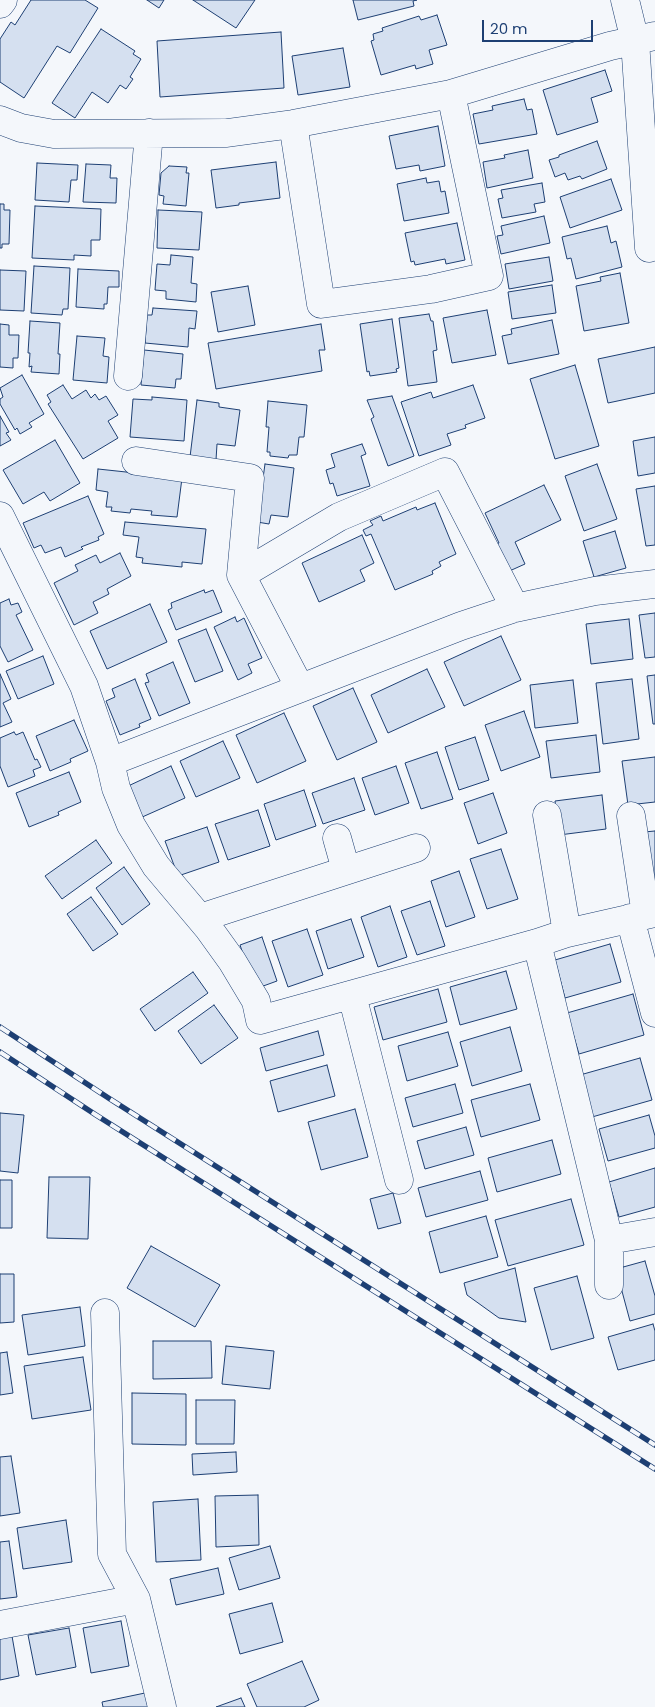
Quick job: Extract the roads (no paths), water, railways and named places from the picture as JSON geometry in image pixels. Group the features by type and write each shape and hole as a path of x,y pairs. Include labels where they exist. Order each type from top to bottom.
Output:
{"street":[{"path":"0,4 2,0"},
{"path":"625,0 645,39 649,248 655,246"},
{"path":"0,120 21,128 54,134 228,133 293,124 451,94 610,46 645,39"},
{"path":"293,124 321,304 431,289 489,276 451,94"},
{"path":"128,376 149,134"},
{"path":"136,461 250,478 241,575 300,688"},
{"path":"241,575 339,517 445,472 515,608"},
{"path":"0,516 84,686 110,762 116,788 130,825 156,866 200,918 232,961 256,1001 260,1020 567,933 644,915"},
{"path":"110,762 461,626 515,608 595,591 655,584"},
{"path":"547,815 567,933"},
{"path":"631,816 655,1013"},
{"path":"337,838 346,870"},
{"path":"200,918 416,848"},
{"path":"537,943 609,1240 609,1285"},
{"path":"352,995 399,1180"},
{"path":"609,1240 655,1232"},
{"path":"105,1313 112,1554 136,1599 162,1707"},
{"path":"0,1625 136,1599"}],"railway":[{"path":"0,1027 110,1099 655,1445"},
{"path":"0,1052 96,1115 655,1469"}]}
